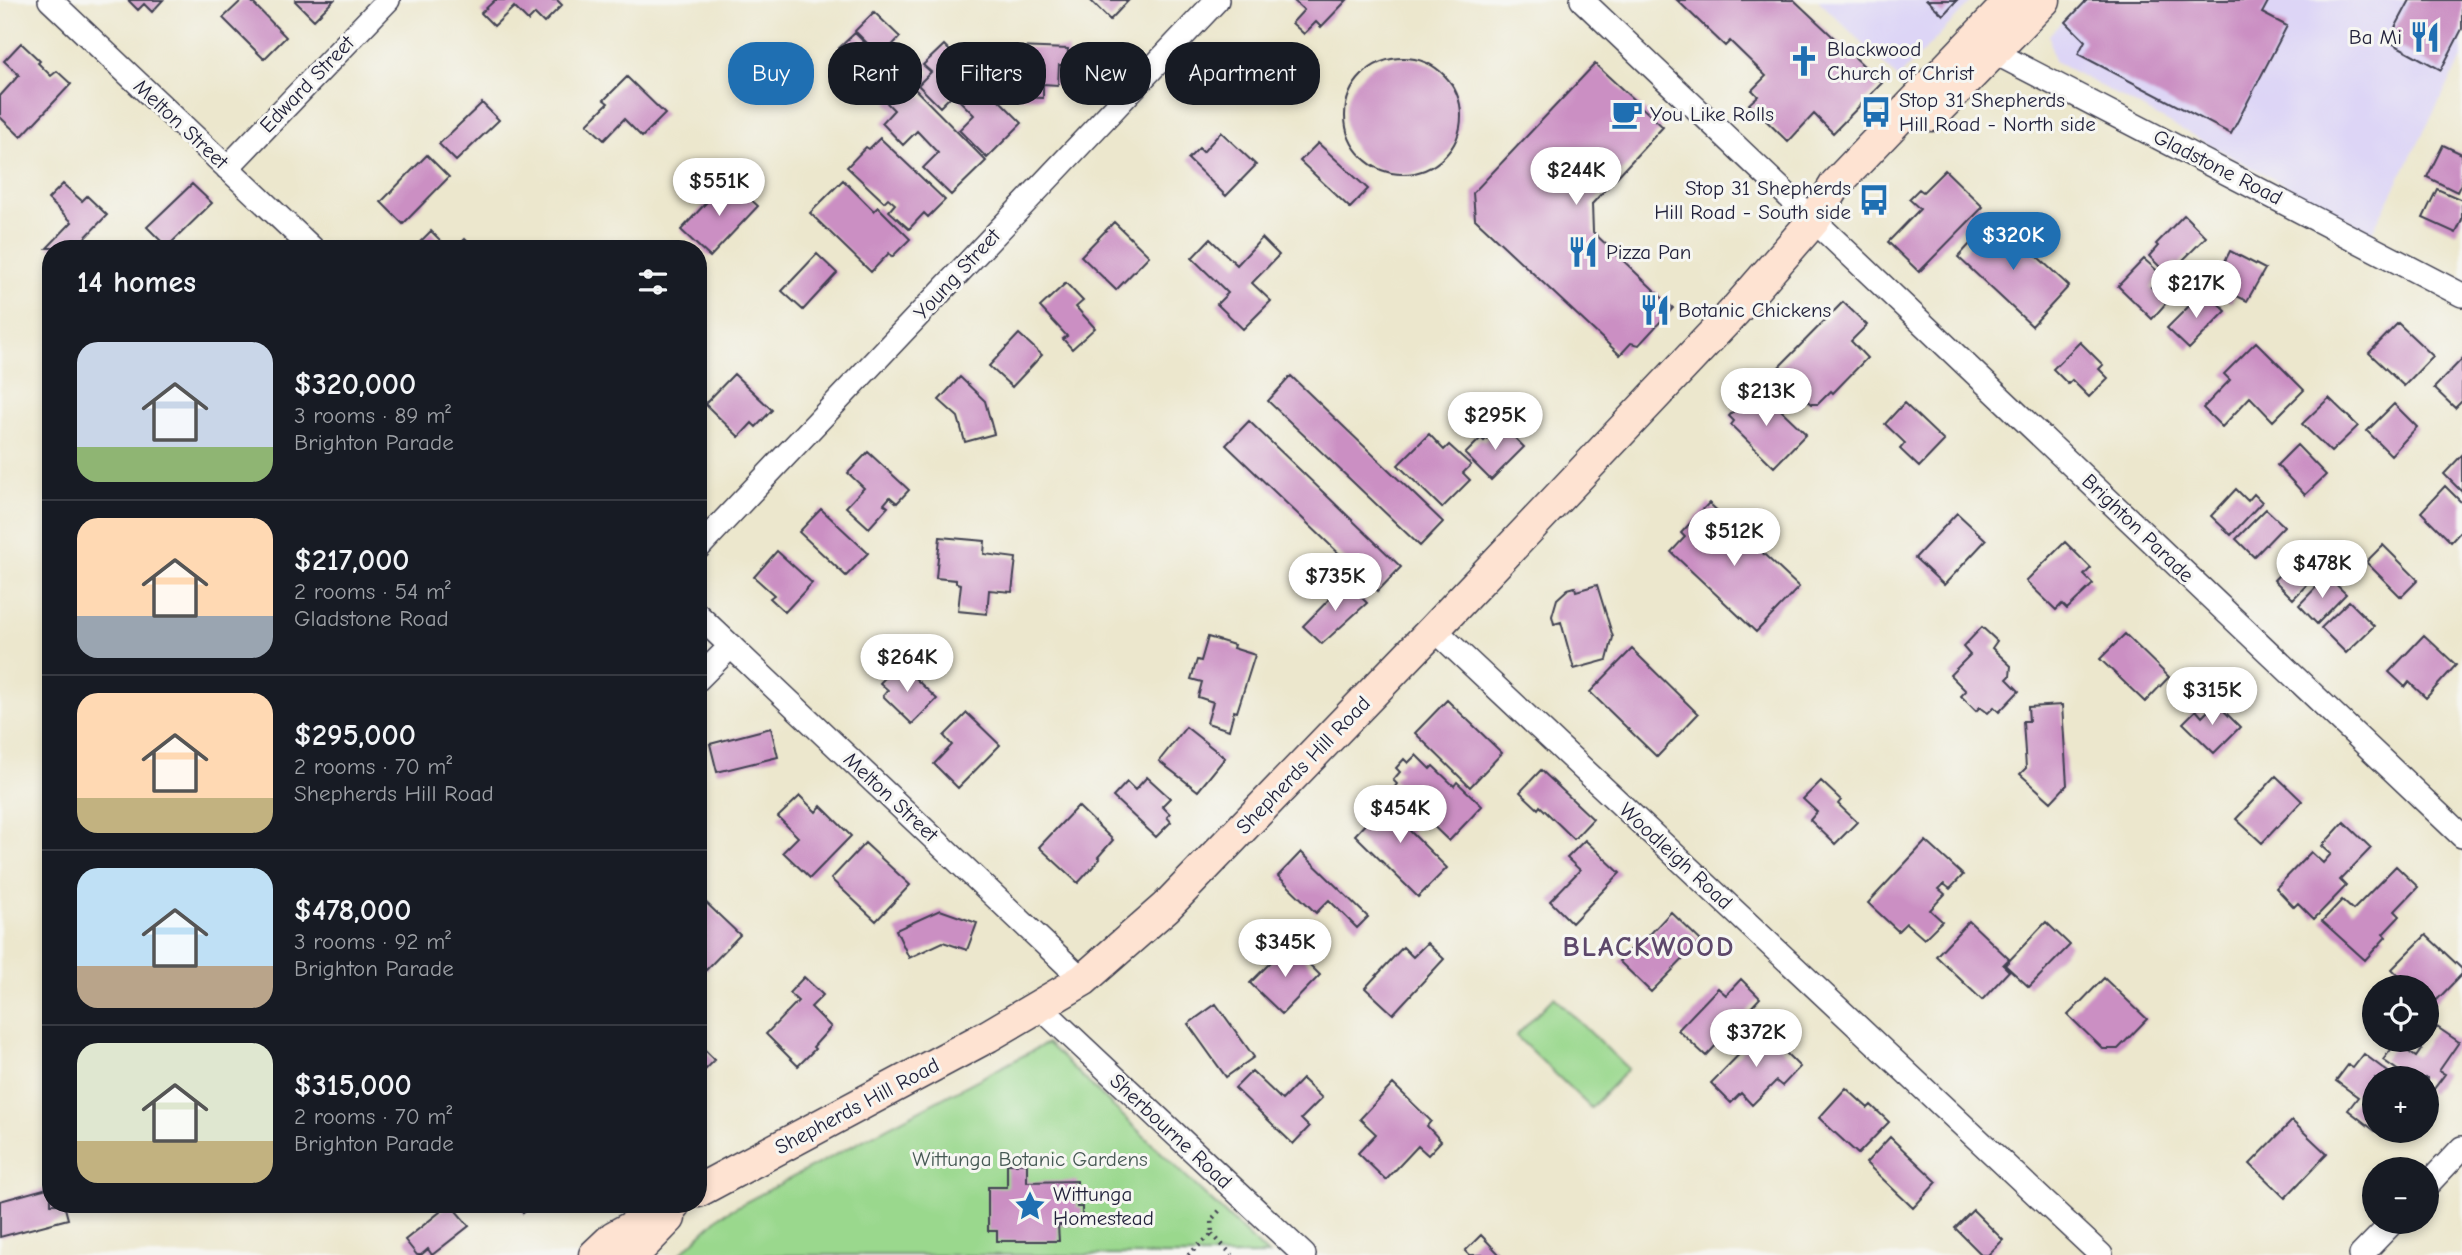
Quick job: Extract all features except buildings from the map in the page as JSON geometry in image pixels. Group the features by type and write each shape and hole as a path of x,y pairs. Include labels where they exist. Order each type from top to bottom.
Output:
{"main road":[{"name":"Shepherds Hill Road","path":"1983,46 2012,0"},
{"name":"Shepherds Hill Road","path":"707,1186 988,1036 1083,980 1166,907 1734,312 1814,220 1836,184 1983,46 2043,0"},
{"path":"614,1249 662,1213"},
{"path":"614,1249 668,1213"}],"street":[{"name":"Melton Street","path":"50,0 304,240"},
{"name":"Edward Street","path":"227,168 388,0"},
{"name":"Young Street","path":"707,538 1217,0"},
{"name":"Brighton Parade","path":"1581,0 2462,836"},
{"name":"Gladstone Road","path":"1983,46 2462,295"},
{"name":"Melton Street","path":"707,623 1083,980"},
{"name":"Woodleigh Road","path":"1434,629 2101,1255"},
{"path":"707,670 731,646"},
{"name":"Sherbourne Road","path":"1039,1006 1304,1255"},
{"path":"2439,1172 2462,1148"},
{"path":"2361,1255 2381,1234"},
{"path":"587,1255 614,1249"}],"path":[{"path":"1232,1255 1212,1234 1211,1220 1237,1192"},
{"path":"1188,1255 1212,1234"}],"shaded area":[{"path":"1818,0 1973,0 1898,78"},
{"path":"2083,0 2462,0 2462,58 2372,232 2054,61 2049,35"}],"green space":[{"path":"1554,997 1628,1069 1591,1108 1516,1036"},
{"name":"Wittunga Botanic Gardens","path":"1047,1043 1268,1255 679,1255 721,1215"}],"place":[{"name":"Ba Mi","path":"2425,37"},
{"name":"Blackwood Church of Christ","path":"1804,61"},
{"name":"Stop 31 Shepherds Hill Road - North side","path":"1876,112"},
{"name":"You Like Rolls","path":"1627,114"},
{"name":"Stop 31 Shepherds Hill Road - South side","path":"1874,200"},
{"name":"Pizza Pan","path":"1583,252"},
{"name":"Botanic Chickens","path":"1655,310"},
{"name":"Wittunga Homestead","path":"1030,1206"}],"district":[{"name":"BLACKWOOD","path":"1649,947"}]}
